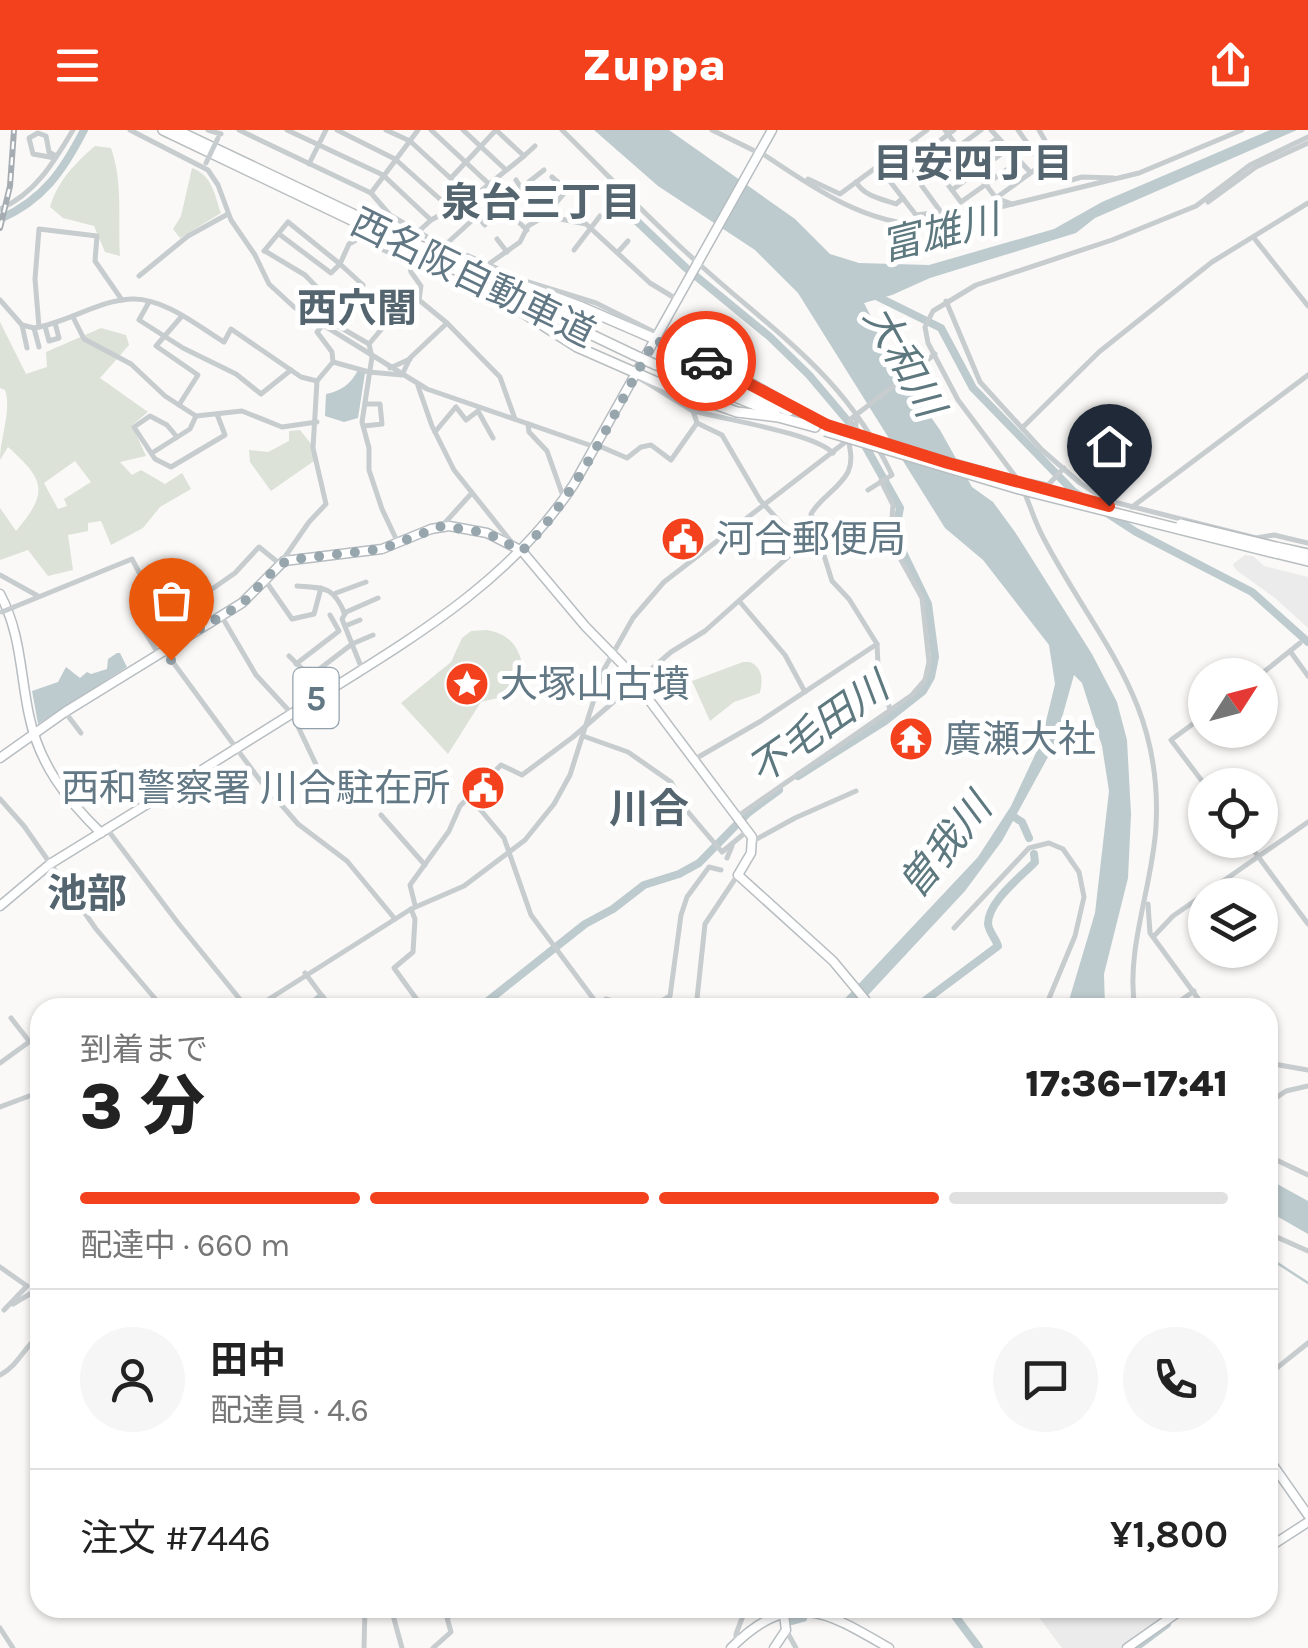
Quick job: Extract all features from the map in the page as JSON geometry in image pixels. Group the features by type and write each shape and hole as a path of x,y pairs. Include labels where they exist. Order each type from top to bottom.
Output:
{"highway":[{"name":"西名阪自動車道","path":"162,130 442,254"},
{"name":"西名阪自動車道","path":"176,130 442,254 636,352 820,426 1276,550 1307,550"},
{"path":"442,254 656,337 729,371 820,426"},
{"path":"442,254 452,273 509,303 577,347 636,374 712,405 820,426"}],"main road":[{"name":"5","path":"0,906 50,864 446,614 522,551 564,499 596,446 772,130"},
{"path":"0,758 65,712 248,598 280,564 375,550 442,526 479,530 522,551 584,626 612,652 754,842 738,874 847,976 864,998"},
{"path":"0,594 18,639 34,736 67,798 104,831"},
{"path":"1278,1473 1308,1518 1278,1540"},
{"path":"736,1643 774,1618"},
{"path":"774,1648 786,1630 782,1618"},
{"path":"834,1618 889,1648"},
{"path":"1127,1648 1169,1618"}],"street":[{"path":"0,209 37,184 72,130"},
{"path":"130,130 205,165 218,185 228,214 278,295 369,344 372,356 364,426 368,470 398,543"},
{"path":"205,165 220,134 208,130"},
{"path":"239,130 371,193 392,221 418,232 442,254 596,303 656,337"},
{"path":"288,130 383,175 431,220"},
{"path":"309,164 326,130"},
{"path":"337,130 396,158 451,209"},
{"path":"386,130 410,141 472,198"},
{"path":"371,193 418,130"},
{"path":"431,130 490,184"},
{"path":"463,130 506,170"},
{"path":"450,178 496,130 524,156"},
{"path":"562,130 698,264 811,359 892,474 868,490"},
{"path":"712,130 863,213 892,223 928,225 1122,178 1192,154 1242,130"},
{"path":"760,157 840,194 927,130"},
{"path":"933,165 981,130"},
{"path":"991,130 1030,172"},
{"path":"1018,130 1042,164"},
{"path":"1039,130 1068,181 1122,178"},
{"path":"924,152 949,132 996,198 1015,205"},
{"path":"38,133 46,136 50,152 56,157 33,154 30,138 38,133"},
{"path":"942,178 998,138"},
{"path":"914,140 961,202 1019,160"},
{"path":"1134,998 1133,964 1156,826 1155,788 1140,712 1108,643 1045,542 1018,478 958,400 926,340 925,327 930,316 946,301 985,282 1112,240 1216,198 1256,167 1308,140"},
{"path":"418,232 431,220 472,198 535,146"},
{"path":"952,190 1008,149"},
{"path":"878,165 916,215 941,212 896,152"},
{"path":"996,198 1054,156"},
{"path":"522,188 544,170"},
{"path":"486,266 520,242 531,223 543,217 567,190 552,177"},
{"path":"1076,190 1088,178"},
{"path":"516,180 543,217 586,224 650,283 678,300"},
{"path":"856,182 876,198 896,204 904,198"},
{"path":"1022,428 1099,352 1212,262 1308,203"},
{"path":"506,209 527,230"},
{"path":"140,276 188,236 228,214"},
{"path":"502,224 512,215"},
{"path":"442,254 477,216 485,225"},
{"path":"574,250 600,216"},
{"path":"380,245 392,221"},
{"path":"255,255 265,251 288,222 363,285 332,304 318,332 332,352 333,362 317,381 313,448 326,504 280,564 260,548 235,573 202,596 193,578 168,594 152,597 132,613 259,779 298,824 347,861 394,919"},
{"path":"39,347 35,279 39,229 96,236 95,261 122,300"},
{"path":"279,234 332,273 358,238 410,261 411,272 421,286 418,300 385,325 369,344"},
{"path":"1254,238 1308,306"},
{"path":"497,239 506,252"},
{"path":"618,252 628,241"},
{"path":"265,251 305,275 332,304"},
{"path":"305,275 313,262"},
{"path":"0,300 22,325 27,348"},
{"path":"22,325 39,327 122,300 150,302 224,342 232,329 291,370 317,381"},
{"path":"418,300 447,323 500,377 515,419"},
{"path":"946,301 976,376 1063,469 1099,496 1256,538 1274,535 1307,550"},
{"path":"150,302 139,320 183,348 236,374 261,394 291,370"},
{"path":"72,316 84,339 131,364 151,385 196,416 242,412 282,427 317,422"},
{"path":"179,405 198,375 156,346 182,316"},
{"path":"324,322 402,376 458,404 515,419 627,458 641,447 652,445 671,460 697,422"},
{"path":"39,327 49,342 59,338 55,323"},
{"path":"390,368 410,358 447,323"},
{"path":"269,998 413,907 464,886 526,840 554,804 570,774 612,652 664,582 833,453 848,440 855,421 935,354"},
{"path":"402,376 410,358"},
{"path":"333,362 402,376"},
{"path":"636,374 693,410 776,429 825,445 833,453"},
{"path":"1132,507 1308,375"},
{"path":"417,384 435,432 470,494 513,544"},
{"path":"364,426 382,424 380,404 366,404"},
{"path":"435,432 458,404"},
{"path":"458,404 466,420 478,412 493,438"},
{"path":"693,410 697,422 722,435 764,506 800,544"},
{"path":"177,436 168,424 150,416 134,426 155,459 171,466 225,435 217,414"},
{"path":"152,454 190,430 196,416"},
{"path":"528,424 529,432 547,452 564,499"},
{"path":"848,440 852,460 848,471 812,511 832,582 849,599 877,644 878,665 890,710"},
{"path":"1018,478 1048,485 1063,469"},
{"path":"727,858 742,822 921,686 928,672 930,651 922,598 896,549 891,529 893,504 881,482"},
{"path":"442,526 470,494"},
{"path":"416,998 394,968 413,952 416,919 410,885 449,831 460,806 500,764 522,775 585,727 670,652 706,632 816,532"},
{"path":"289,549 301,558"},
{"path":"1,612 132,560 152,597"},
{"path":"0,575 38,596"},
{"path":"265,580 292,619 314,614 320,588"},
{"path":"334,594 366,582"},
{"path":"297,586 334,594 362,669"},
{"path":"344,613 378,598"},
{"path":"740,602 786,655 806,692"},
{"path":"296,664 338,631 330,615"},
{"path":"222,616 253,671 292,714 322,777 341,804"},
{"path":"345,626 360,620"},
{"path":"308,677 352,644 373,635"},
{"path":"1278,661 1300,643"},
{"path":"695,760 877,644"},
{"path":"1290,651 1308,676"},
{"path":"289,656 326,692"},
{"path":"65,712 81,732"},
{"path":"1188,728 1171,740 1192,768"},
{"path":"582,736 628,752 659,772 679,791 688,812 718,847 732,842"},
{"path":"754,842 796,818 856,792"},
{"path":"469,796 504,838 531,915 592,998"},
{"path":"0,799 96,929 155,998"},
{"path":"381,815 425,865"},
{"path":"1278,842 1308,822"},
{"path":"104,831 239,998"},
{"path":"954,928 1028,848 1049,843 1064,849 1080,872 1084,897 1075,936 1049,998"},
{"path":"1154,936 1174,916 1255,858"},
{"path":"1259,858 1308,924"},
{"path":"667,998 680,915 687,897 709,867 721,870"},
{"path":"697,998 705,924 738,874"},
{"path":"1148,890 1150,933 1199,998"},
{"path":"305,973 324,998"},
{"path":"1183,998 1194,990"},
{"path":"0,1063 30,1042 11,1018"},
{"path":"1278,1065 1308,1070"},
{"path":"1278,1096 1308,1086"},
{"path":"0,1107 30,1096"},
{"path":"1278,1161 1308,1175"},
{"path":"1278,1238 1308,1251"},
{"path":"0,1267 27,1286 2,1311"},
{"path":"2,1311 30,1294"},
{"path":"0,1375 12,1369 30,1343"},
{"path":"1278,1368 1308,1343"},
{"path":"364,1648 365,1618"},
{"path":"393,1618 402,1648"},
{"path":"433,1648 451,1632 446,1618"},
{"path":"736,1643 742,1618"},
{"path":"0,1628 13,1648"},
{"path":"786,1630 796,1648"},
{"path":"439,1641 444,1648"}],"shaded area":[{"path":"594,130 669,130 795,219 830,254 859,263 929,265 1054,229 1102,202 1270,130 1297,130 1095,218 1076,233 930,278 864,303 901,375 940,430 972,487 993,502 1015,532 1092,654 1117,702 1127,740 1131,814 1128,878 1104,974 1105,998 1070,998 1095,913 1109,791 1102,746 1082,683 1074,675 1054,746 1002,841 965,891 865,998 845,998 978,857 1011,806 1041,742 1055,684 1049,645 983,560 945,528 798,293 755,250 658,186"},
{"path":"95,146 111,148 115,161 120,256 105,252 94,226 63,218 50,207 68,174"},
{"path":"192,168 209,181 221,213 180,238 173,229 181,216"},
{"path":"0,322 26,374 47,367 46,352 101,328 126,335 129,345 100,378 148,412 132,425 146,456 120,462 132,475 141,470 165,484 182,473 191,489 160,507 143,528 111,545 101,521 88,523 88,531 68,535 73,570 48,576 28,550 0,560 0,508 16,531 34,506 38,487 29,469 8,447 0,460 7,406 5,390 0,388","holes":["75,461 91,482 64,499 67,506 58,509 44,483"]},
{"path":"358,370 365,373 358,418 344,422 325,416 326,394 345,386"},
{"path":"300,430 312,445 314,461 271,491 250,462 249,450 268,452 289,441 289,431"},
{"path":"1245,555 1253,556 1264,566 1308,577 1308,628 1236,570 1233,564"},
{"path":"471,631 501,634 512,643 520,655 523,671 498,698 481,702 448,754 401,703 451,662 462,638"},
{"path":"117,653 127,667 38,724 32,691 58,682 66,667 80,678 87,672 107,669 108,659"},
{"path":"750,662 760,671 760,693 734,702 710,721 692,681"},
{"path":"1278,1184 1308,1201 1308,1234 1278,1217"},
{"path":"1040,1618 1163,1618 1121,1648 1062,1648"}],"waterway":[{"path":"0,219 28,203 50,183 84,130"},
{"name":"不毛田川","path":"602,188 686,268 770,337 809,375 858,433 900,508 896,528 899,544 928,604 935,657 931,677 923,691 885,721 798,776"},
{"name":"大和川","path":"874,295 941,328 973,388 1073,491 1136,532 1252,592 1308,642"},
{"name":"不毛田川","path":"492,998 585,924 644,885 699,863 748,813 779,790"},
{"name":"曽我川","path":"1011,815 1022,822 1029,838"},
{"path":"928,998 998,946 988,924 989,915 999,898 1035,862 1034,854"},
{"path":"1278,1264 1308,1283"},
{"path":"792,1621 803,1618"},
{"path":"956,1618 979,1648"},
{"path":"1135,1648 1167,1624"}],"railway":[{"path":"0,228 10,186 14,130"}],"way so far":[{"path":"171,660 164,650 242,604 288,560 382,549 442,526 487,533 522,551 574,484 655,340 706,361"}],"place":[{"name":"河合郵便局","path":"683,539"},
{"name":"大塚山古墳","path":"467,684"},
{"name":"廣瀬大社","path":"911,739"},
{"name":"西和警察署 川合駐在所","path":"483,788"}],"district":[{"name":"目安四丁目","path":"973,163"},
{"name":"泉台三丁目","path":"541,202"},
{"name":"西穴闇","path":"357,308"},
{"name":"川合","path":"649,808"},
{"name":"池部","path":"87,893"}],"route":[{"path":"706,361 827,425 948,463 1109,506"}],"water label":[{"name":"富雄川","path":"940,233"}]}
